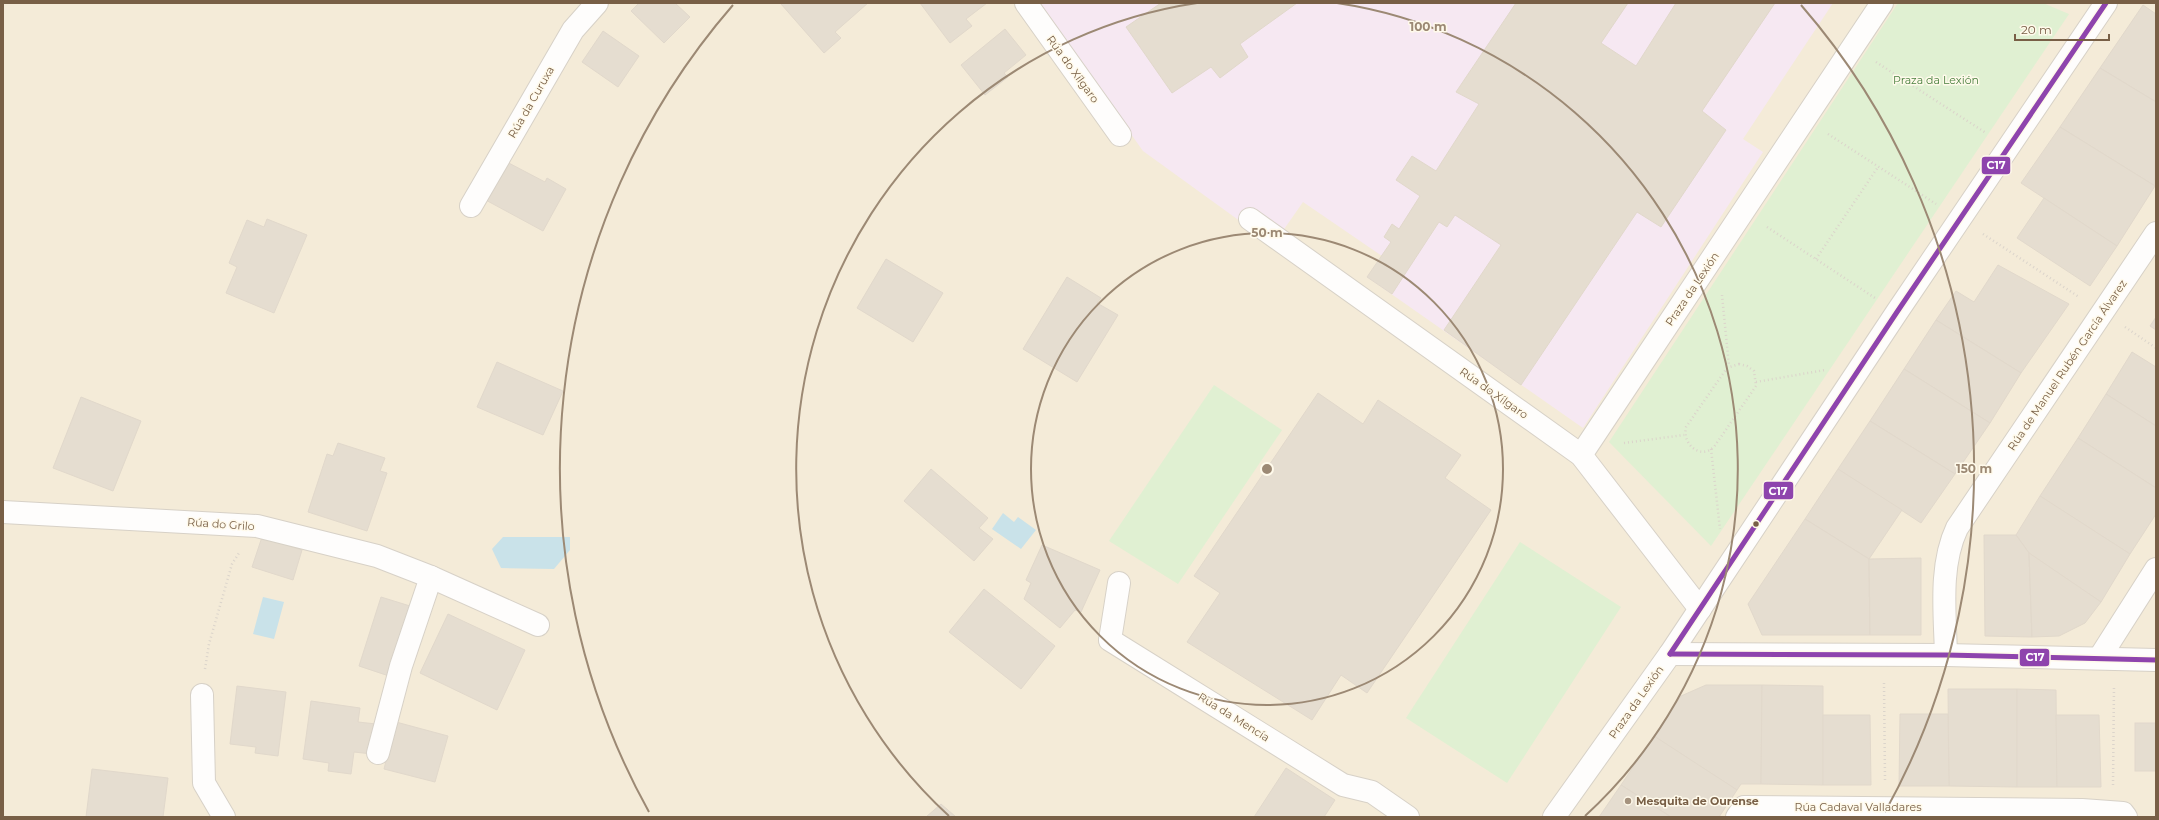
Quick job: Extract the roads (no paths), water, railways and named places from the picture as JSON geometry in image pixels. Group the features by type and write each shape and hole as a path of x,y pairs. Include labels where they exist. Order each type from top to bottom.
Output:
{"street":[{"name":"Rúa da Curuxa","path":"471,206 573,30 597,3"},
{"name":"Rúa do Xílgaro","path":"1026,3 1120,135"},
{"name":"Praza da Lexión","path":"1584,452 1804,118 1882,3"},
{"name":"Praza da Lexión","path":"1554,817 1670,654 1897,312 2008,148 2101,5"},
{"name":"Rúa do Xílgaro","path":"1250,219 1584,452 1700,609"},
{"name":"Rúa de Manuel Rubén García Álvarez","path":"1946,655 1946,561 1949,544 1954,533 2156,233"},
{"name":"Rúa do Grilo","path":"3,512 257,526 377,556 431,577 538,625"},
{"path":"2107,658 2156,569"},
{"path":"378,753 401,666 431,577"},
{"name":"Rúa da Mencía","path":"1119,584 1110,640 1343,785 1372,792 1408,817"},
{"path":"1670,654 1946,655 2156,660"},
{"path":"202,695 204,784 224,817"},
{"name":"Rúa Cadaval Valladares","path":"1737,817 1744,806 1885,806 2120,814"}],"water":[{"path":"1003,513 1014,522 1018,517 1036,530 1021,549 992,529"},
{"path":"503,537 570,537 570,550 554,569 501,568 492,549"},
{"path":"263,597 284,602 274,639 253,634"}],"place":[{"name":"Mesquita de Ourense","path":"1628,801"}]}
